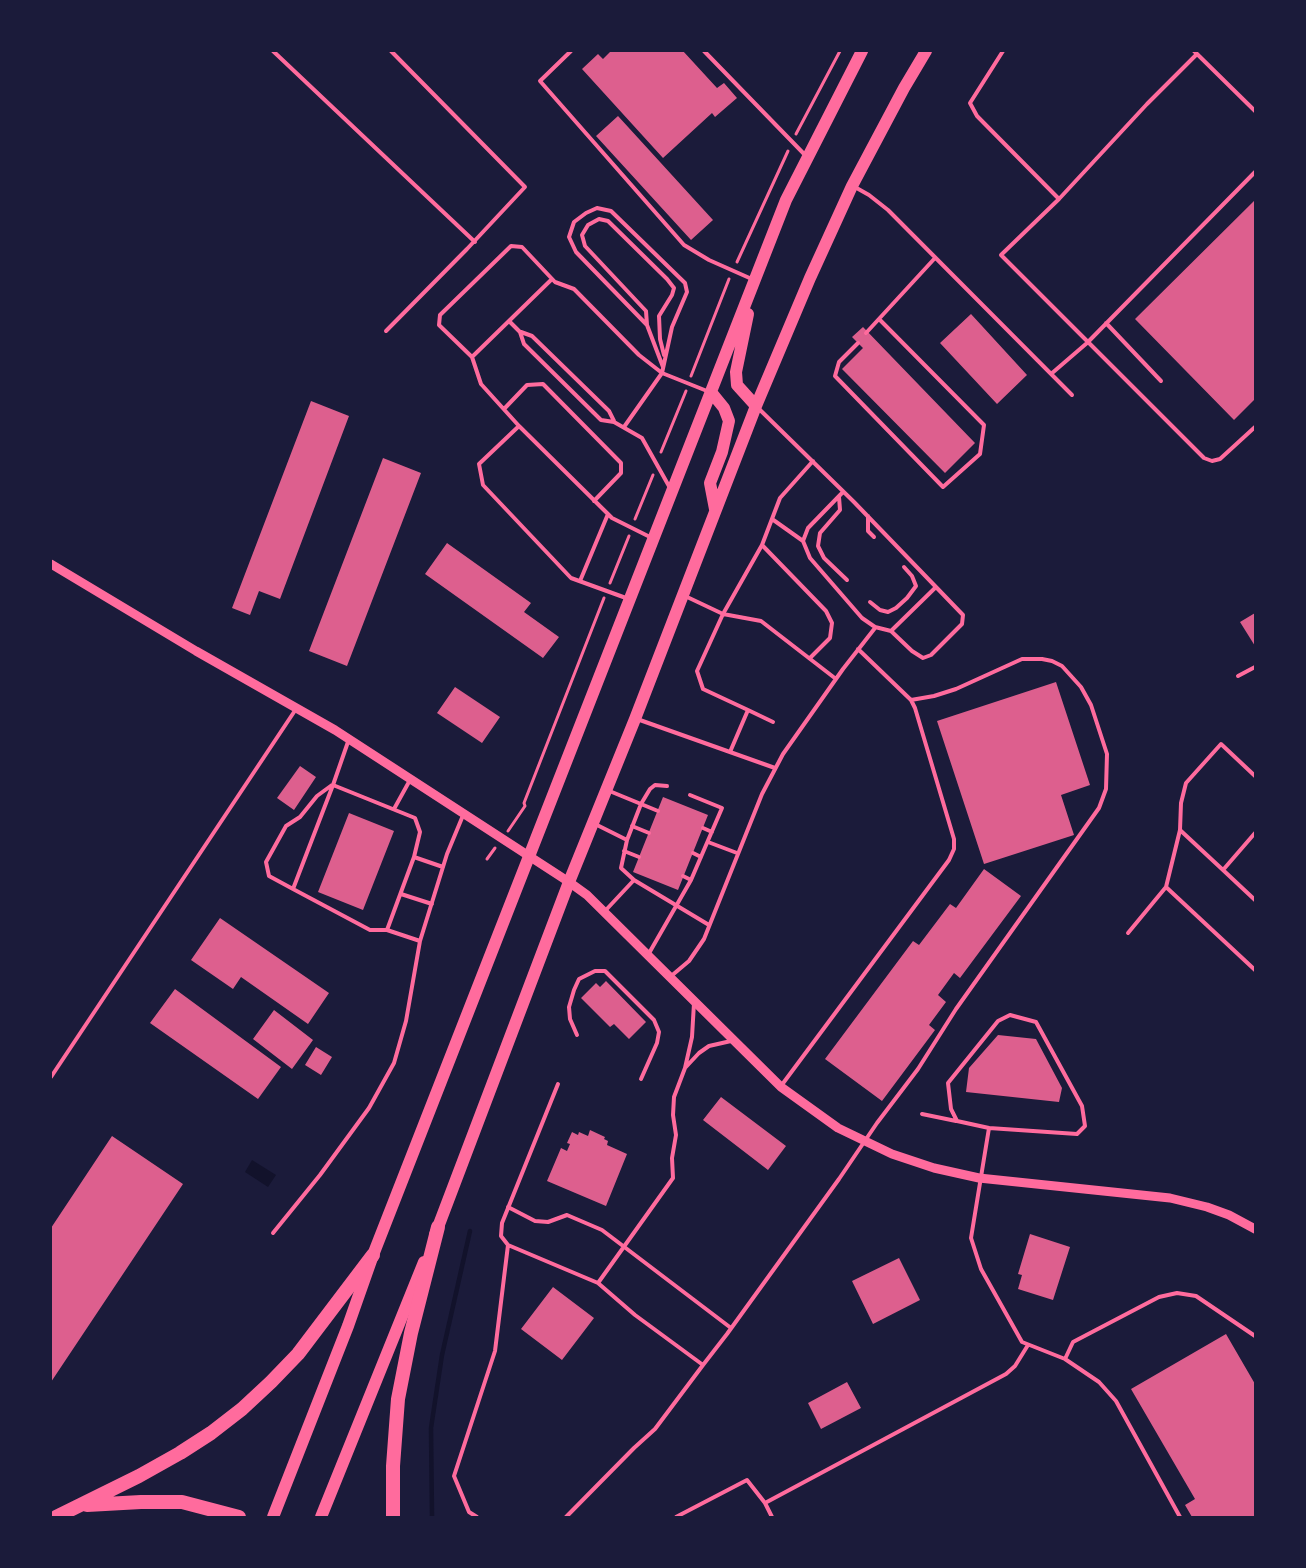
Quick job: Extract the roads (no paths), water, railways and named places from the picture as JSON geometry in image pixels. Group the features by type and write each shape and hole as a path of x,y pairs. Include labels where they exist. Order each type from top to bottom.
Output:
{"highway":[{"path":"273,1517 348,1326 373,1255 786,200 862,51"},
{"path":"321,1517 438,1227 569,882 756,406 852,186 926,51"},
{"path":"754,280 736,372 737,385 756,406"},
{"path":"711,392 729,421 722,452 710,483 715,510"},
{"path":"393,1517 393,1466 398,1398 411,1333 438,1227"},
{"path":"56,1517 180,1453 242,1409 298,1354 373,1255"},
{"path":"81,1505 182,1502 239,1517"}],"street":[{"path":"51,564 349,739 569,882 587,895 781,1087 812,1110 865,1141 919,1163 979,1178 1179,1200 1223,1213 1255,1229"}],"lane":[{"path":"273,51 475,242"},
{"path":"386,331 475,242 525,187 391,51"},
{"path":"571,51 540,81 684,245 709,260 754,280"},
{"path":"704,51 807,156"},
{"path":"1003,51 970,103 977,116 1059,199"},
{"path":"1255,111 1196,53 1059,199 1001,255 1206,459 1220,459 1255,427"},
{"path":"1052,374 1087,342 1255,172"},
{"path":"852,186 869,195 888,210 1072,394"},
{"path":"624,427 662,373 672,327 687,292 685,283 611,211 597,208 586,213 574,222 569,237 576,252 647,325"},
{"path":"663,367 647,325 645,311 585,246 582,235 588,225 599,219 608,221 668,279 674,288 672,296 659,316 660,339 665,359"},
{"path":"654,539 612,518 519,426 480,384 472,357 439,325 440,315 511,246 522,247 552,279 574,290 639,355 662,373 711,392"},
{"path":"866,333 935,258"},
{"path":"472,357 552,279"},
{"path":"858,343 839,362 835,376 944,487 980,454 984,425 880,320"},
{"path":"509,321 520,332 532,336 609,411 614,422"},
{"path":"1106,323 1161,381"},
{"path":"520,332 524,344 601,420 614,422 644,441 672,491"},
{"path":"504,410 527,385 543,384 621,463 621,473 594,501"},
{"path":"756,406 868,516 963,615 962,624 931,656 923,658 891,631 875,627 862,618 810,558 803,541 772,519"},
{"path":"519,426 479,464 483,485 571,578 630,599"},
{"path":"773,722 703,689 697,671 723,614 762,545 780,498 813,461"},
{"path":"803,541 808,528 843,492"},
{"path":"839,496 840,510 820,533 818,546 824,558 847,580"},
{"path":"580,581 608,514"},
{"path":"868,516 868,531 874,537"},
{"path":"762,545 826,611 832,623 830,638 810,658"},
{"path":"870,602 880,610 888,612 908,598 916,586 912,576 904,567"},
{"path":"891,631 936,587"},
{"path":"682,595 723,614 761,621 836,679"},
{"path":"669,978 694,955 709,926 737,853 775,768 875,627"},
{"path":"781,1087 952,855 954,839 911,700 858,649"},
{"path":"566,1517 655,1429 731,1328 918,1069 956,1009 1099,808 1108,778 1106,748 1091,705 1081,687 1062,666 1042,659 1022,659 956,689 911,700"},
{"path":"1238,676 1255,667"},
{"path":"51,1077 296,708"},
{"path":"730,752 748,710"},
{"path":"635,718 775,768"},
{"path":"293,890 349,739"},
{"path":"1128,933 1166,887 1180,831 1180,803 1186,783 1221,744 1255,776"},
{"path":"394,809 411,778"},
{"path":"333,785 415,818 420,832 414,857 387,930"},
{"path":"333,785 317,796 300,817 286,826 266,861 269,876 370,930 387,930 420,941"},
{"path":"668,786 655,785 641,804 627,840 621,868 634,880 709,926"},
{"path":"606,790 658,811"},
{"path":"647,956 678,906 722,808 690,795"},
{"path":"273,1233 320,1175 369,1108 388,1075 401,1041 420,941 443,867 464,812"},
{"path":"593,823 627,840"},
{"path":"632,826 649,833"},
{"path":"703,828 712,832"},
{"path":"1180,831 1255,900"},
{"path":"1223,870 1255,833"},
{"path":"708,842 737,853"},
{"path":"624,851 639,857"},
{"path":"693,853 701,857"},
{"path":"414,857 443,867"},
{"path":"683,876 691,880"},
{"path":"604,912 634,880"},
{"path":"1166,887 1255,970"},
{"path":"401,894 432,904"},
{"path":"577,1035 570,1018 569,1007 574,990 579,979 595,971 605,971 654,1020 659,1032 657,1043 641,1079"},
{"path":"598,1283 674,1178 672,1158 676,1136 673,1115 674,1097 685,1068 692,1037 694,1002"},
{"path":"922,1114 989,1128 1077,1134 1085,1126 1082,1106 1036,1022 1010,1015 998,1021 948,1083 951,1109 957,1121"},
{"path":"685,1068 709,1046 733,1041"},
{"path":"558,1084 508,1207 502,1223 501,1236 508,1245 598,1283 635,1315 703,1365"},
{"path":"989,1128 971,1238 981,1269 1022,1342 1065,1359 1099,1382 1116,1401 1180,1517"},
{"path":"508,1207 535,1221 548,1222 567,1215 602,1230 731,1328"},
{"path":"477,1517 469,1512 454,1476 495,1351 508,1245"},
{"path":"1065,1359 1073,1342 1159,1297 1177,1293 1196,1296 1255,1336"},
{"path":"765,1503 1006,1374 1015,1366 1028,1345"},
{"path":"676,1517 747,1480 765,1503 772,1517"}],"waterway":[{"path":"432,1517 431,1428 442,1355 470,1231"}]}
